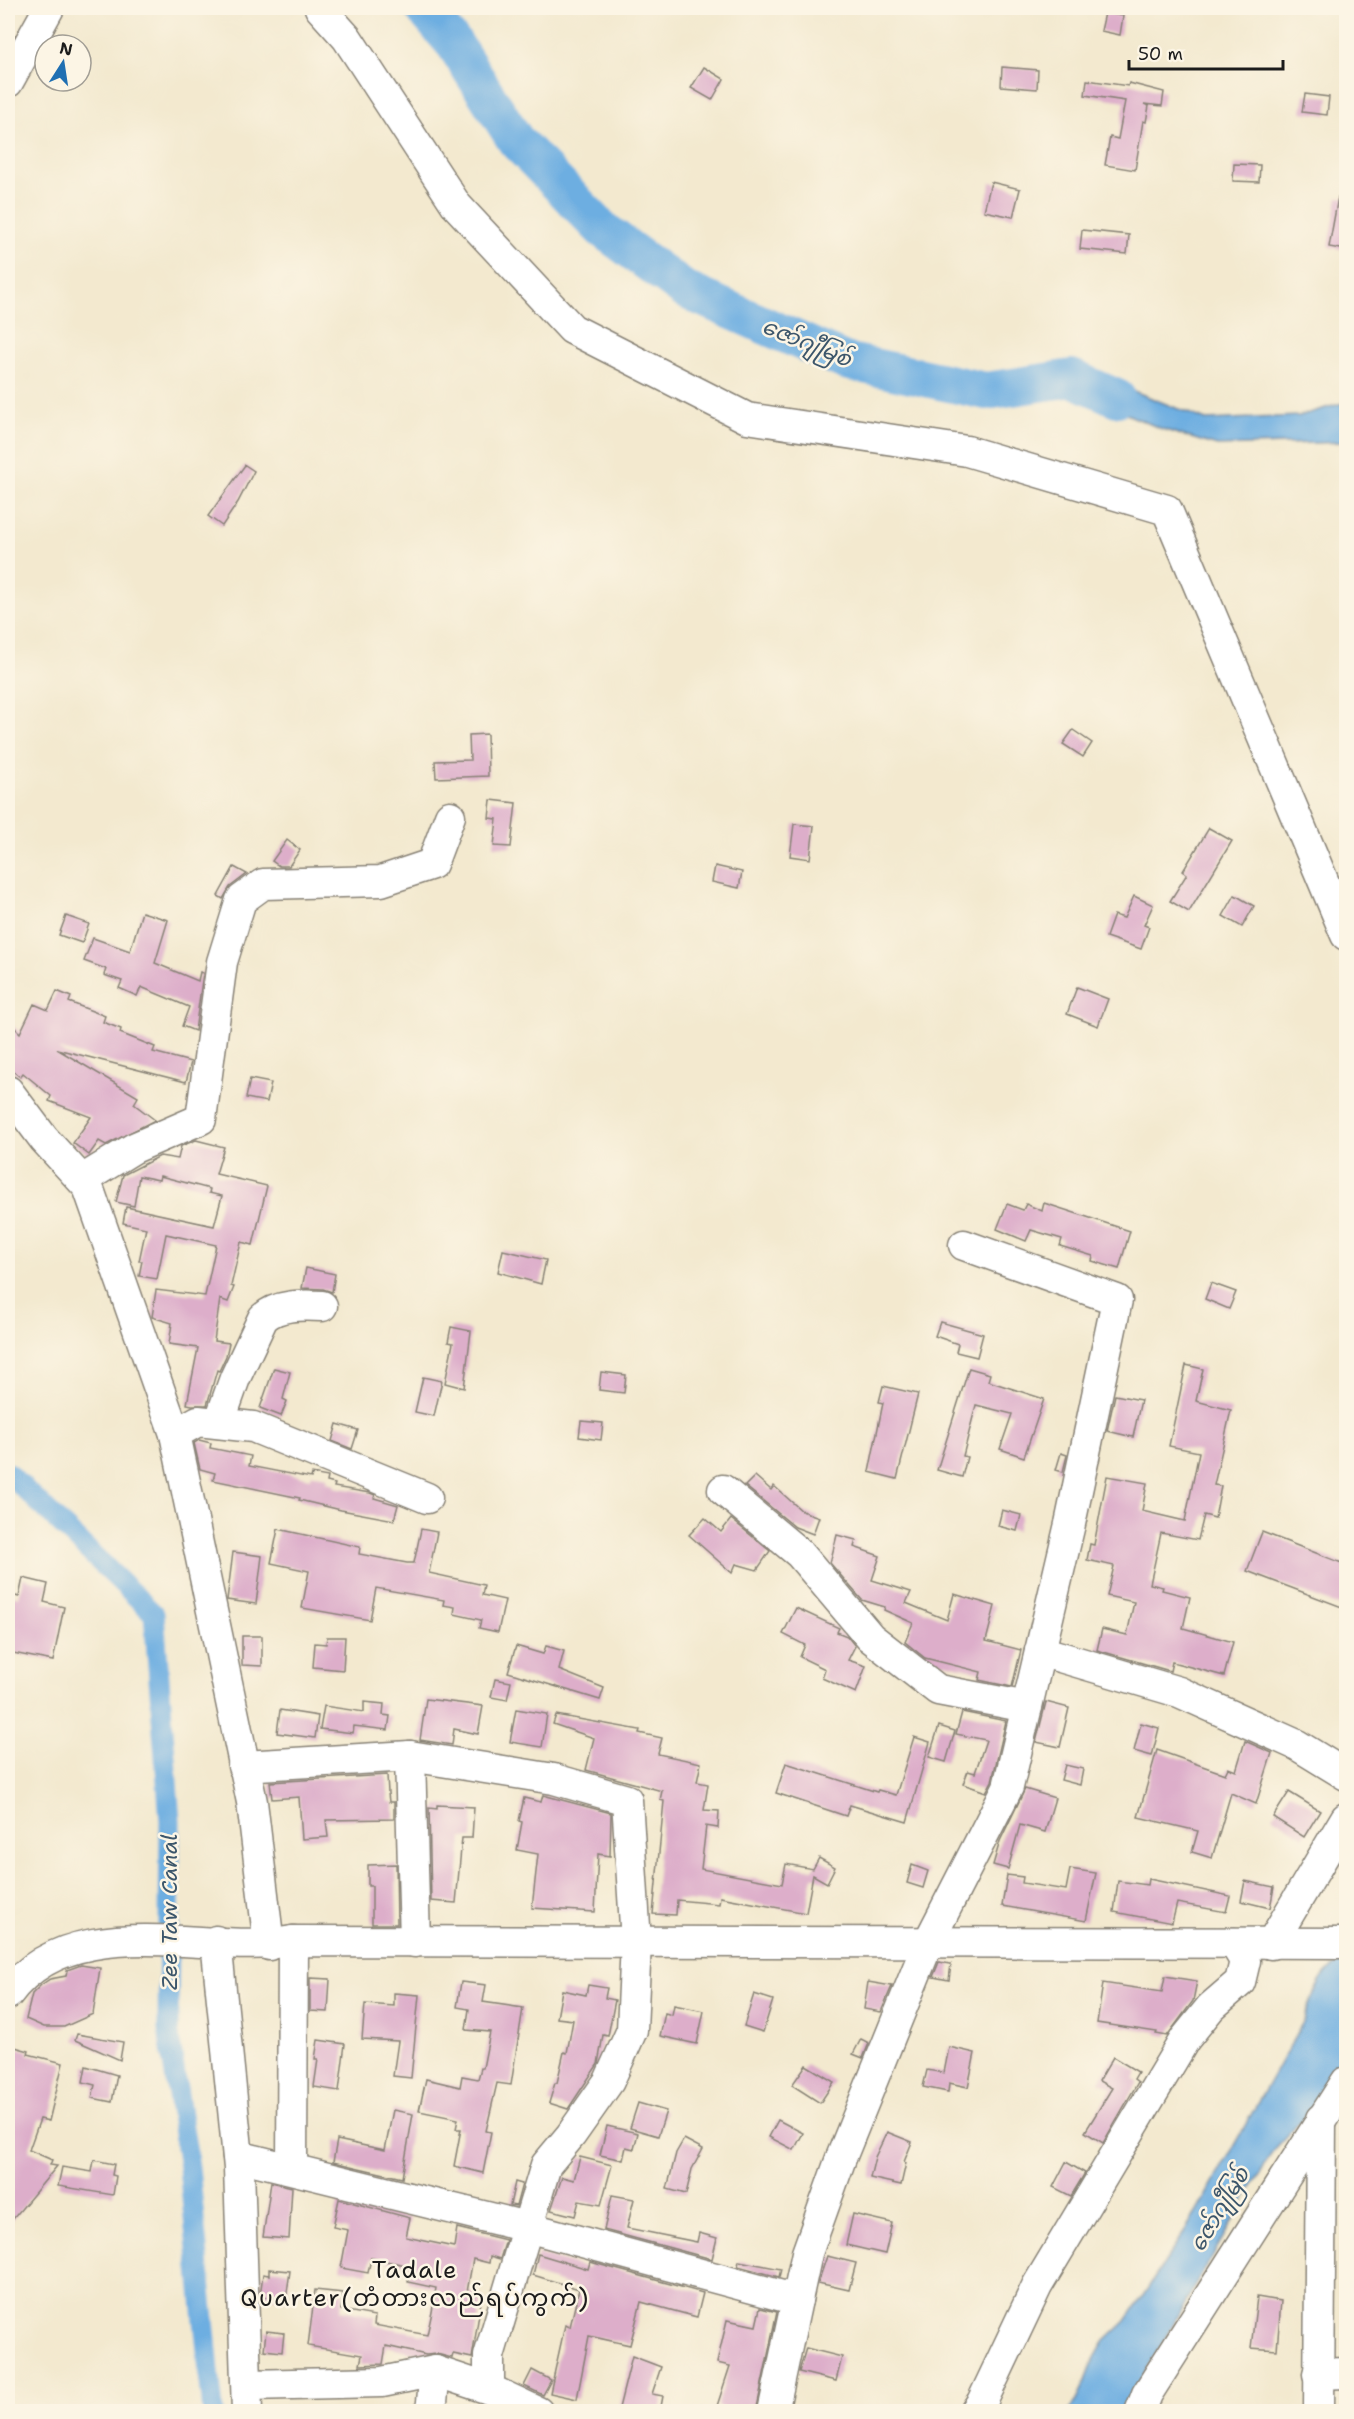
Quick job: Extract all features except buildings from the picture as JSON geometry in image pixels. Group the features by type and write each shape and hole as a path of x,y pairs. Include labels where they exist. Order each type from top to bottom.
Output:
{"street":[{"path":"8,82 49,8"},
{"path":"320,8 347,38 457,206 572,329 747,418 967,451 1167,510 1264,745 1347,935"},
{"path":"82,1180 134,1148 201,1119 222,962 241,900 263,884 381,881 414,872 432,864 450,816"},
{"path":"8,1091 44,1139 88,1187 175,1434 281,1943 292,2168"},
{"path":"773,2412 807,2253 841,2158 928,1943 1008,1787 1117,1300 964,1245"},
{"path":"219,1424 235,1378 263,1318 269,1312 299,1305 322,1306"},
{"path":"175,1434 198,1421 253,1427 427,1498"},
{"path":"723,1490 800,1554 870,1637 938,1690 1027,1707"},
{"path":"1040,1651 1179,1692 1297,1745 1347,1775"},
{"path":"243,1766 410,1756 554,1779 627,1800 636,1942 632,2030 609,2081 571,2135 546,2165 489,2356 489,2389"},
{"path":"410,1756 415,1942"},
{"path":"1271,1944 1347,1818"},
{"path":"204,1941 238,2156 248,2398 382,2382 435,2371 489,2389 538,2412"},
{"path":"8,1994 35,1966 54,1954 75,1947 120,1942 1347,1943"},
{"path":"975,2412 982,2402 1037,2286 1185,2039 1211,2007 1240,1982 1245,1961 1234,1943"},
{"path":"1140,2412 1147,2394 1347,2082"},
{"path":"1318,2412 1332,2374 1333,2224 1322,2119"},
{"path":"238,2156 527,2227 797,2300"},
{"path":"431,2412 435,2371"}],"water":[{"path":"1074,367 1206,420 1299,416 1346,402 1346,442 1217,446 1162,429 1069,390"},
{"path":"1346,1959 1347,2043 1342,2064 1334,2077 1315,2104 1273,2151 1123,2411 1067,2412 1079,2397 1091,2365 1104,2342 1126,2321 1196,2213 1303,2022 1318,1985 1329,1970"}],"waterway":[{"name":"ဇော်ဂျီမြစ်","path":"423,8 455,45 516,141 602,229 685,290 845,361 986,391 1072,378 1117,398"},
{"name":"Zee Taw Canal","path":"8,1473 154,1614 170,1821 168,2029 189,2167 213,2412"}],"district":[{"name":"Tadale Quarter(တံတားလည်ရပ်ကွက်)","path":"415,2284"}]}
